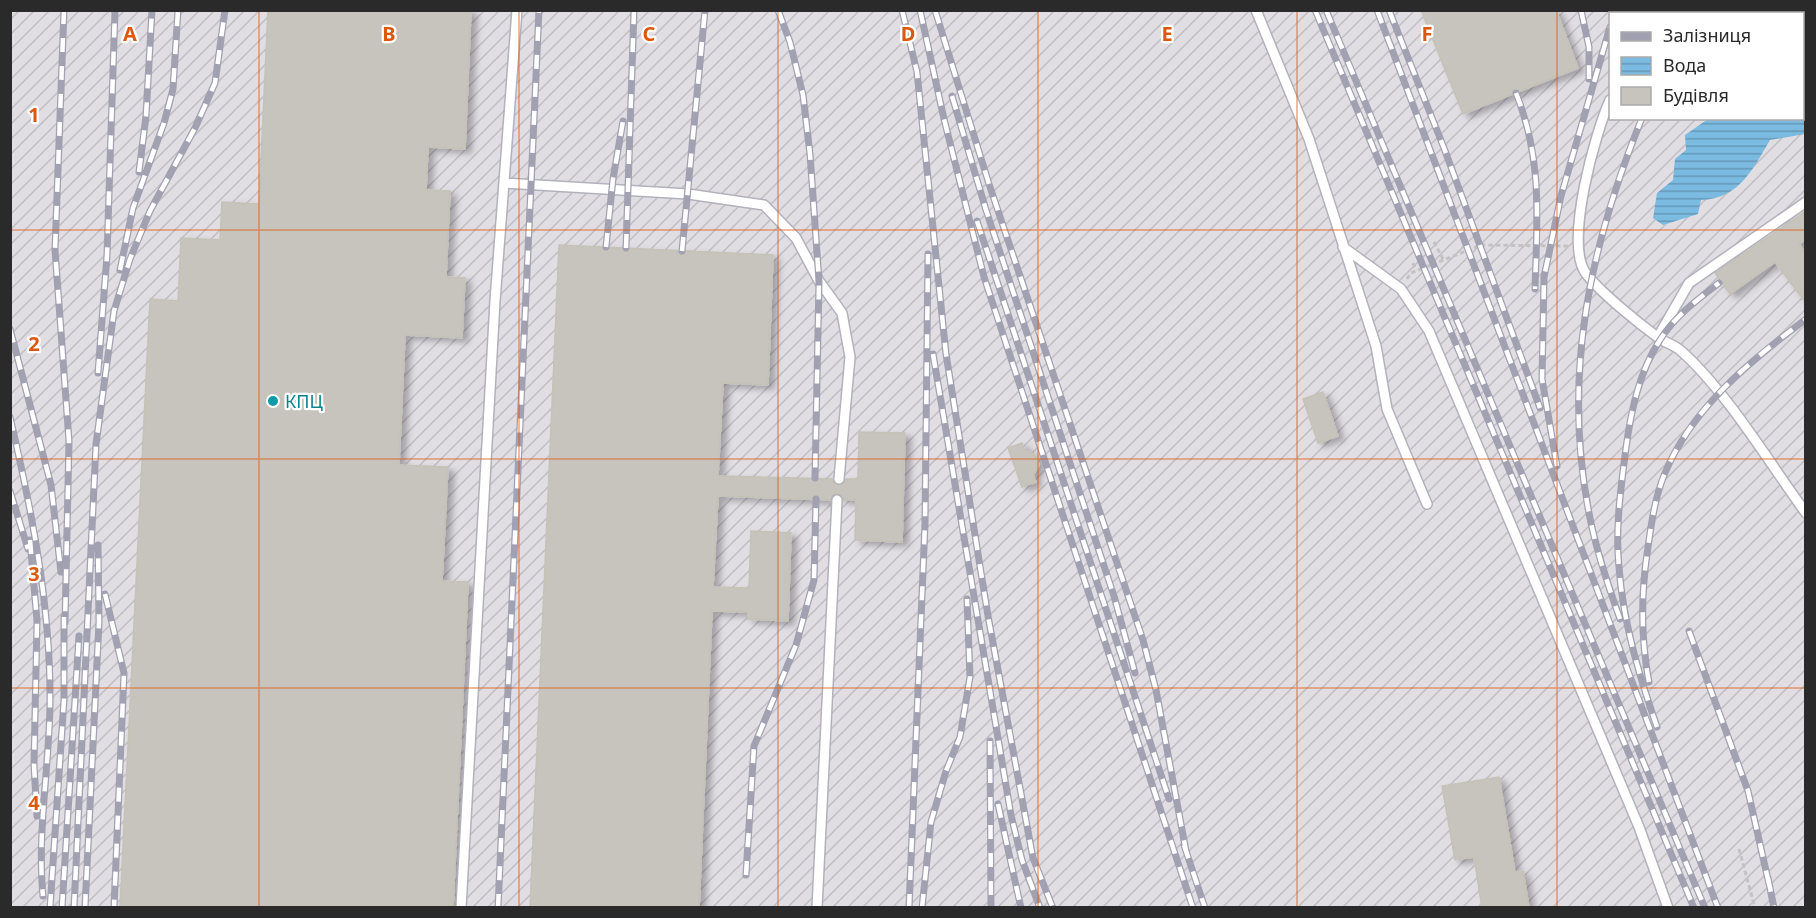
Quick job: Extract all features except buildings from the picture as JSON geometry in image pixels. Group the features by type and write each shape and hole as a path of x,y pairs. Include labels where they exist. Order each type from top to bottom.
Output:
{"lane":[{"path":"461,908 495,301 517,10"},
{"path":"1256,10 1309,139 1376,346 1387,409 1427,504"},
{"path":"1609,105 1595,138 1584,178 1579,246 1584,271 1610,298 1658,337 1679,350 1719,394 1806,513"},
{"path":"504,183 688,194 764,205 796,238 819,281 842,313 850,357 839,479"},
{"path":"1658,337 1689,282 1806,202"},
{"path":"1343,247 1401,289 1429,330 1639,827 1668,908"},
{"path":"817,908 837,500"}],"path":[{"path":"1434,242 1443,259"},
{"path":"1401,289 1411,273 1416,270 1481,245 1579,246"},
{"path":"1413,263 1416,270"},
{"path":"1739,849 1755,908"}],"shaded area":[{"path":"11,11 1805,11 1805,907 11,907"}],"water":[{"path":"1804,65 1806,66 1805,134 1770,140 1751,171 1735,188 1714,198 1701,200 1698,214 1663,225 1653,218 1657,193 1673,180 1675,159 1686,150 1685,135 1707,120 1804,120"}],"railway":[{"path":"64,10 55,250 69,441 65,623"},
{"path":"98,373 107,255 115,10"},
{"path":"139,172 146,116 152,10"},
{"path":"120,270 133,208 164,123 173,89 178,10"},
{"path":"74,908 96,444 114,311 130,259 150,211 195,128 215,83 225,10"},
{"path":"498,908 539,10"},
{"path":"626,248 634,10"},
{"path":"682,251 705,10"},
{"path":"778,10 790,42 803,95 810,154 819,281 815,478"},
{"path":"902,10 917,72 946,354 988,616 1033,858 1053,908"},
{"path":"920,10 944,119 984,277 1193,908"},
{"path":"935,10 989,184 1143,640 1156,690 1186,851"},
{"path":"1315,10 1694,908"},
{"path":"1326,10 1705,908"},
{"path":"1377,10 1718,908"},
{"path":"1389,10 1444,148 1540,408"},
{"path":"1581,10 1589,47 1589,79"},
{"path":"1557,466 1542,379 1544,277 1561,196 1609,30"},
{"path":"1516,93 1531,142 1534,166 1537,214 1535,289"},
{"path":"952,96 986,210 1114,596 1135,673"},
{"path":"1620,619 1594,535 1582,470 1579,419 1580,368 1585,317 1594,267 1607,217 1641,120"},
{"path":"606,247 613,179 623,121"},
{"path":"977,221 1169,799"},
{"path":"909,908 925,523 928,254"},
{"path":"1657,727 1633,648 1621,588 1618,522 1626,448 1637,392 1653,352 1679,316 1719,283"},
{"path":"1649,682 1643,634 1644,586 1653,513 1665,473 1691,427 1725,387 1806,319"},
{"path":"10,329 51,485 61,572"},
{"path":"933,354 1011,815 1022,860 1040,908"},
{"path":"10,417 33,524 47,632 50,705 41,849 43,896"},
{"path":"10,491 28,549"},
{"path":"746,875 754,746 796,645 814,580 816,499"},
{"path":"30,540 37,621 34,765 37,816"},
{"path":"85,908 99,622 98,545"},
{"path":"105,594 124,673 114,908"},
{"path":"922,908 931,822 946,771 960,737 970,677 967,599"},
{"path":"50,908 64,700 64,617"},
{"path":"1689,631 1748,791 1769,884"},
{"path":"62,908 79,636"},
{"path":"990,741 991,908"},
{"path":"998,804 1021,908"},
{"path":"1184,845 1205,908"},
{"path":"1768,878 1774,908"}],"place":[{"name":"КПЦ","path":"273,401"}]}
